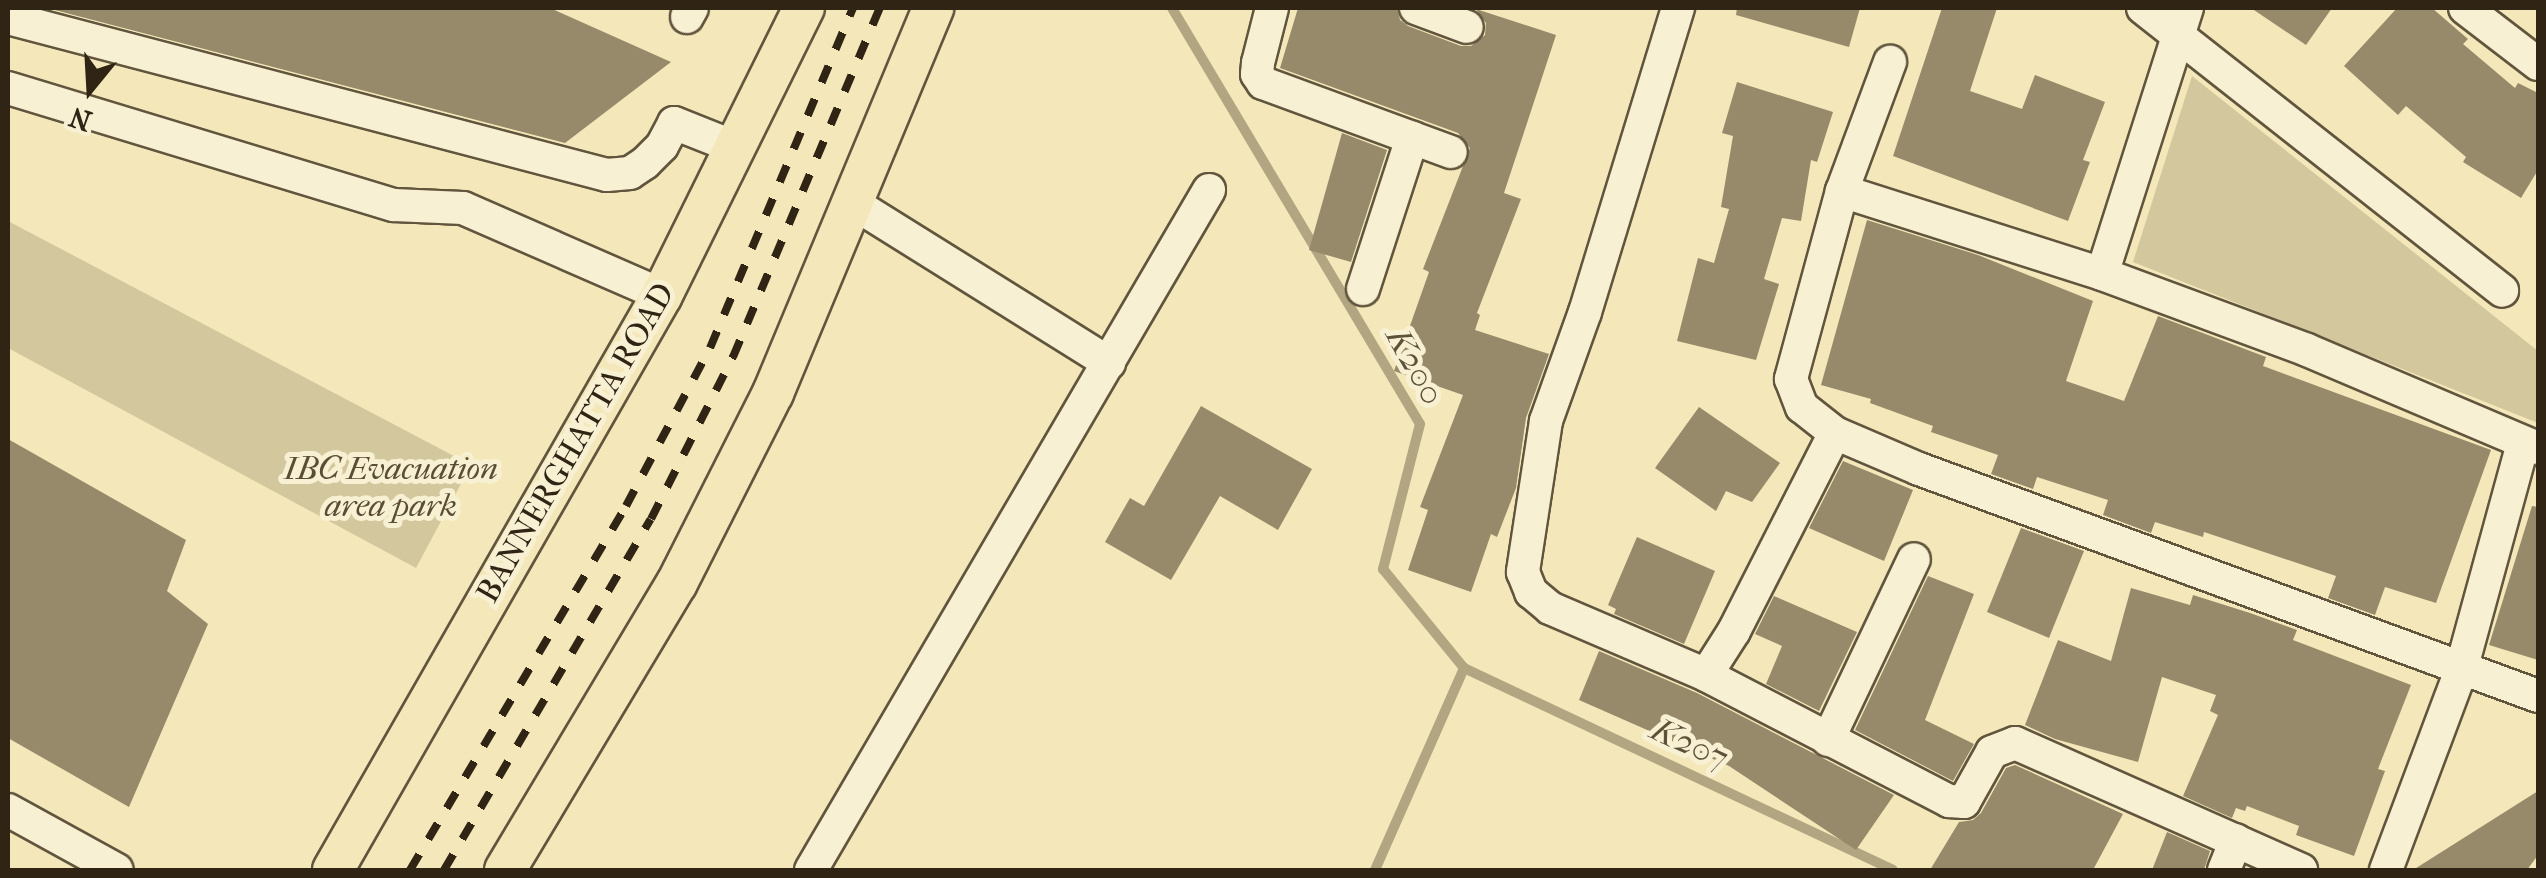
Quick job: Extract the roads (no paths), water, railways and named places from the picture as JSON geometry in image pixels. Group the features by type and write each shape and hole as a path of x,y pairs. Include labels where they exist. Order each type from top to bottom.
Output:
{"main road":[{"name":"BANNERGHATTA ROAD","path":"332,870 662,295 804,8"},
{"path":"507,870 677,584 772,393 933,8"}],"street":[{"path":"1272,8 1258,64 1257,74 1263,84 1450,152"},
{"path":"1416,8 1468,27"},
{"path":"1678,8 1585,312 1546,421 1523,572 1532,592 1550,608 1706,675 1958,803 1964,802 1992,752 2015,743 2230,855 2301,870"},
{"path":"2143,8 2182,22 2502,290"},
{"path":"2465,8 2538,64"},
{"path":"8,18 607,175 630,173 645,162 662,146 674,123 738,148"},
{"path":"2102,274 2182,22"},
{"path":"1890,62 1842,190 1791,379 1802,407 1835,433 1919,469 2538,696"},
{"path":"8,88 394,206 463,208 550,250 662,295"},
{"path":"1363,289 1412,138"},
{"path":"812,870 1209,190"},
{"path":"1842,190 2102,274 2308,350 2531,446 2461,670 2386,870"},
{"path":"853,203 1108,363"},
{"path":"1706,675 1734,631 1835,433"},
{"path":"1828,740 1914,559"},
{"path":"8,810 118,870"}],"waterway":[{"name":"K200","path":"1172,8 1420,424 1383,569 1464,668 1893,870"},
{"name":"K200","path":"1375,870 1464,668"}],"railway":[{"path":"410,870 626,506 710,348 853,8"},
{"path":"444,870 651,519 733,357 880,8"}],"park label":[{"name":"IBC Evacuation area park","path":"391,488"}],"water label":[{"name":"K207","path":"1690,744"}]}
